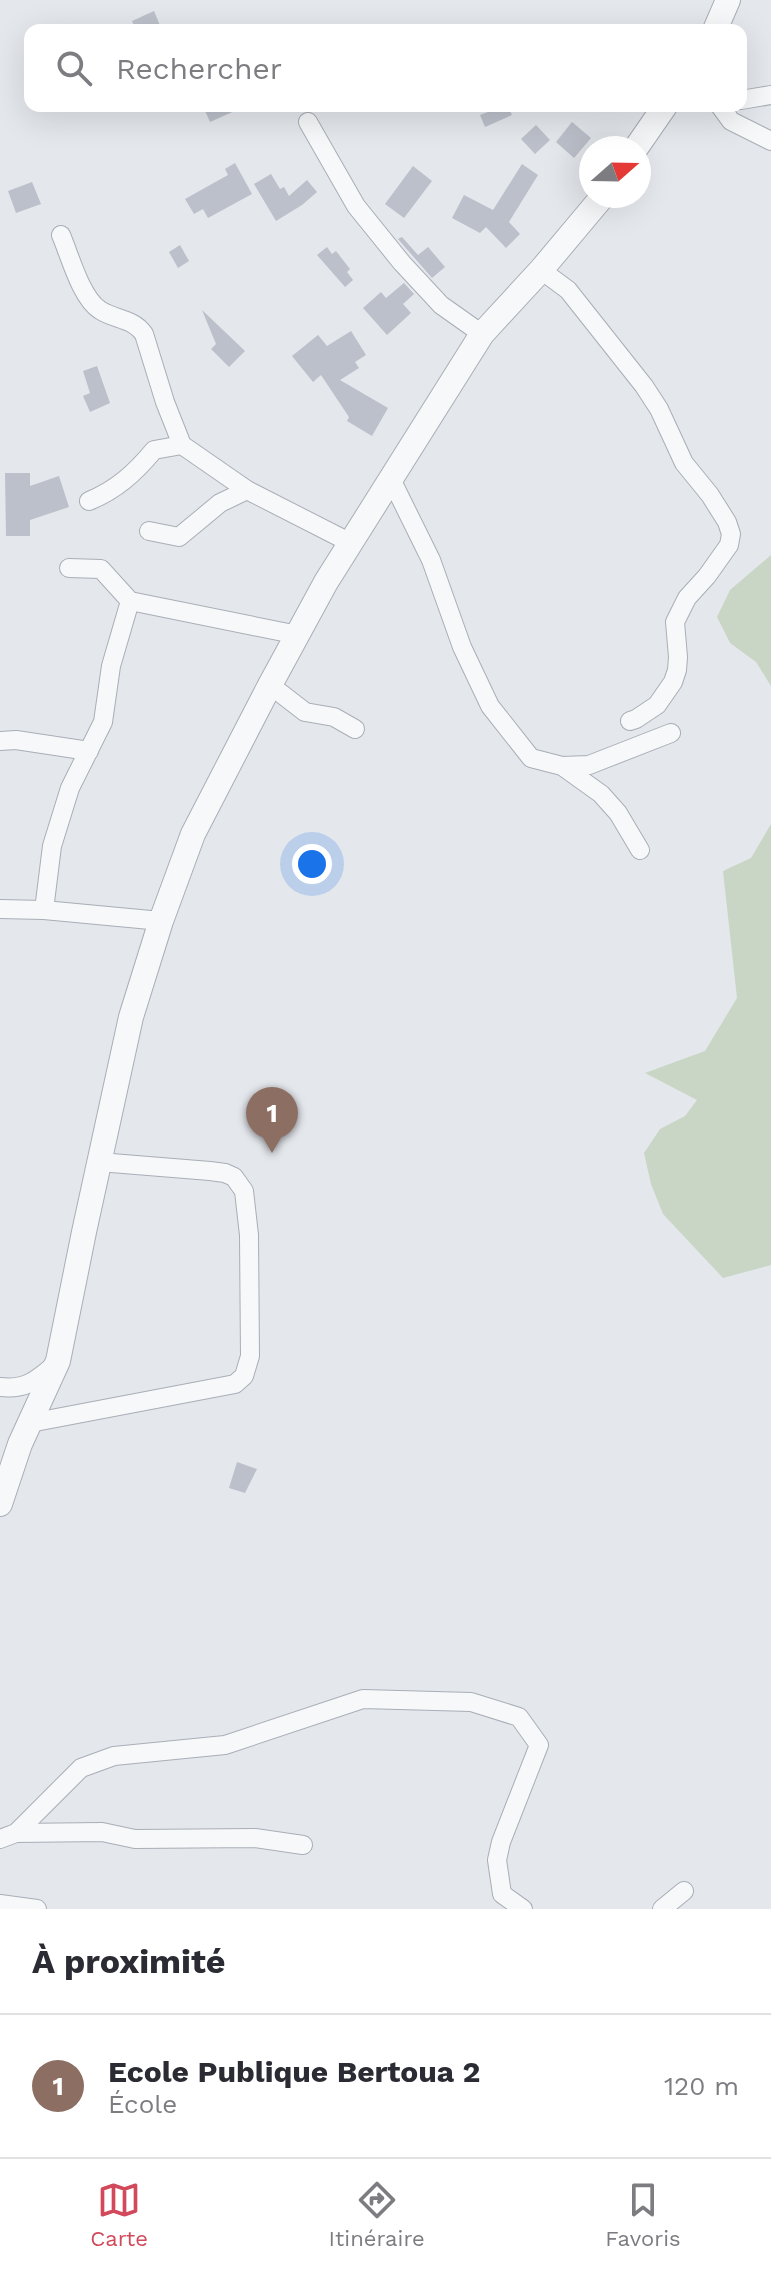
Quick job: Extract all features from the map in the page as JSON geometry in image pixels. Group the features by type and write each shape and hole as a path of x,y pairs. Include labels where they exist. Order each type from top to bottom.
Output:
{"street":[{"path":"718,24 728,0"},
{"path":"747,99 771,95"},
{"path":"644,136 661,112"},
{"path":"724,112 731,121 771,141"},
{"path":"308,122 356,206 402,263 441,305 482,334"},
{"path":"0,1504 20,1444 58,1361 131,1017 193,834 270,685 351,543 482,334 593,208"},
{"path":"61,235 84,290 97,309 129,320 139,326 144,334 182,445 247,490 351,543"},
{"path":"541,270 568,290 644,386 659,409 684,463 710,495 731,534 729,545 687,598 675,622 678,657 673,682 657,705 630,721"},
{"path":"89,501 108,493 139,468 154,450 182,445"},
{"path":"391,479 431,560 462,647 490,706 531,758 562,766 589,765 671,733"},
{"path":"149,531 179,537 220,503 247,490"},
{"path":"69,568 101,569 130,601 298,635"},
{"path":"44,910 52,846 70,788 103,722 111,666 130,601"},
{"path":"270,685 305,712 334,717 355,729"},
{"path":"0,741 16,740 89,751"},
{"path":"562,766 601,794 618,813 640,850"},
{"path":"0,909 161,921"},
{"path":"30,1423 235,1384 244,1376 250,1356 249,1235 244,1191 234,1177 210,1171 99,1162"},
{"path":"0,1387 14,1389 27,1386 58,1361"},
{"path":"8,1836 81,1768 114,1756 225,1745 363,1699 471,1702 519,1717 539,1745 501,1842 497,1860 502,1894 523,1909"},
{"path":"8,1836 102,1832 135,1839 255,1838 303,1845"},
{"path":"662,1909 684,1891"},
{"path":"0,1904 37,1909"}],"green space":[{"path":"771,555 771,686 756,662 730,643 717,617 730,590"},
{"path":"771,824 771,1265 723,1278 663,1214 651,1184 644,1153 660,1129 685,1116 697,1100 645,1073 705,1051 737,998 723,871 751,858"}],"building":[{"path":"154,11 159,24 133,24 132,21"},
{"path":"206,112 232,112 210,122"},
{"path":"511,112 512,115 485,127 480,115"},
{"path":"572,122 589,136 579,136 579,152 574,158 556,142"},
{"path":"536,125 550,140 535,154 521,139"},
{"path":"235,163 252,194 208,218 203,209 194,214 185,199 228,175 225,169"},
{"path":"522,164 538,175 509,222 520,234 506,248 486,227 480,233 452,218 464,195 493,210"},
{"path":"413,166 432,181 404,218 385,204"},
{"path":"271,174 280,189 284,187 289,196 307,180 317,192 276,221 254,184"},
{"path":"32,182 41,204 16,213 8,191"},
{"path":"402,237 418,255 428,247 445,267 432,278 398,239"},
{"path":"180,245 189,261 178,268 169,252"},
{"path":"327,247 332,254 336,251 350,269 347,272 353,280 345,287 317,255"},
{"path":"404,283 414,294 403,304 411,313 387,335 363,308 381,292 386,298"},
{"path":"202,310 245,351 229,367 211,349 216,344"},
{"path":"351,331 366,355 355,362 359,368 340,380 388,408 372,436 347,421 349,417 321,375 313,382 292,356 318,335 327,346"},
{"path":"97,366 110,403 90,412 83,396 90,393 83,371"},
{"path":"5,473 30,473 30,486 59,476 69,507 30,520 30,536 6,536"},
{"path":"237,1462 257,1469 245,1493 229,1488"}],"place":[{"name":"Ecole Publique Bertoua 2","path":"272,1153"}]}
